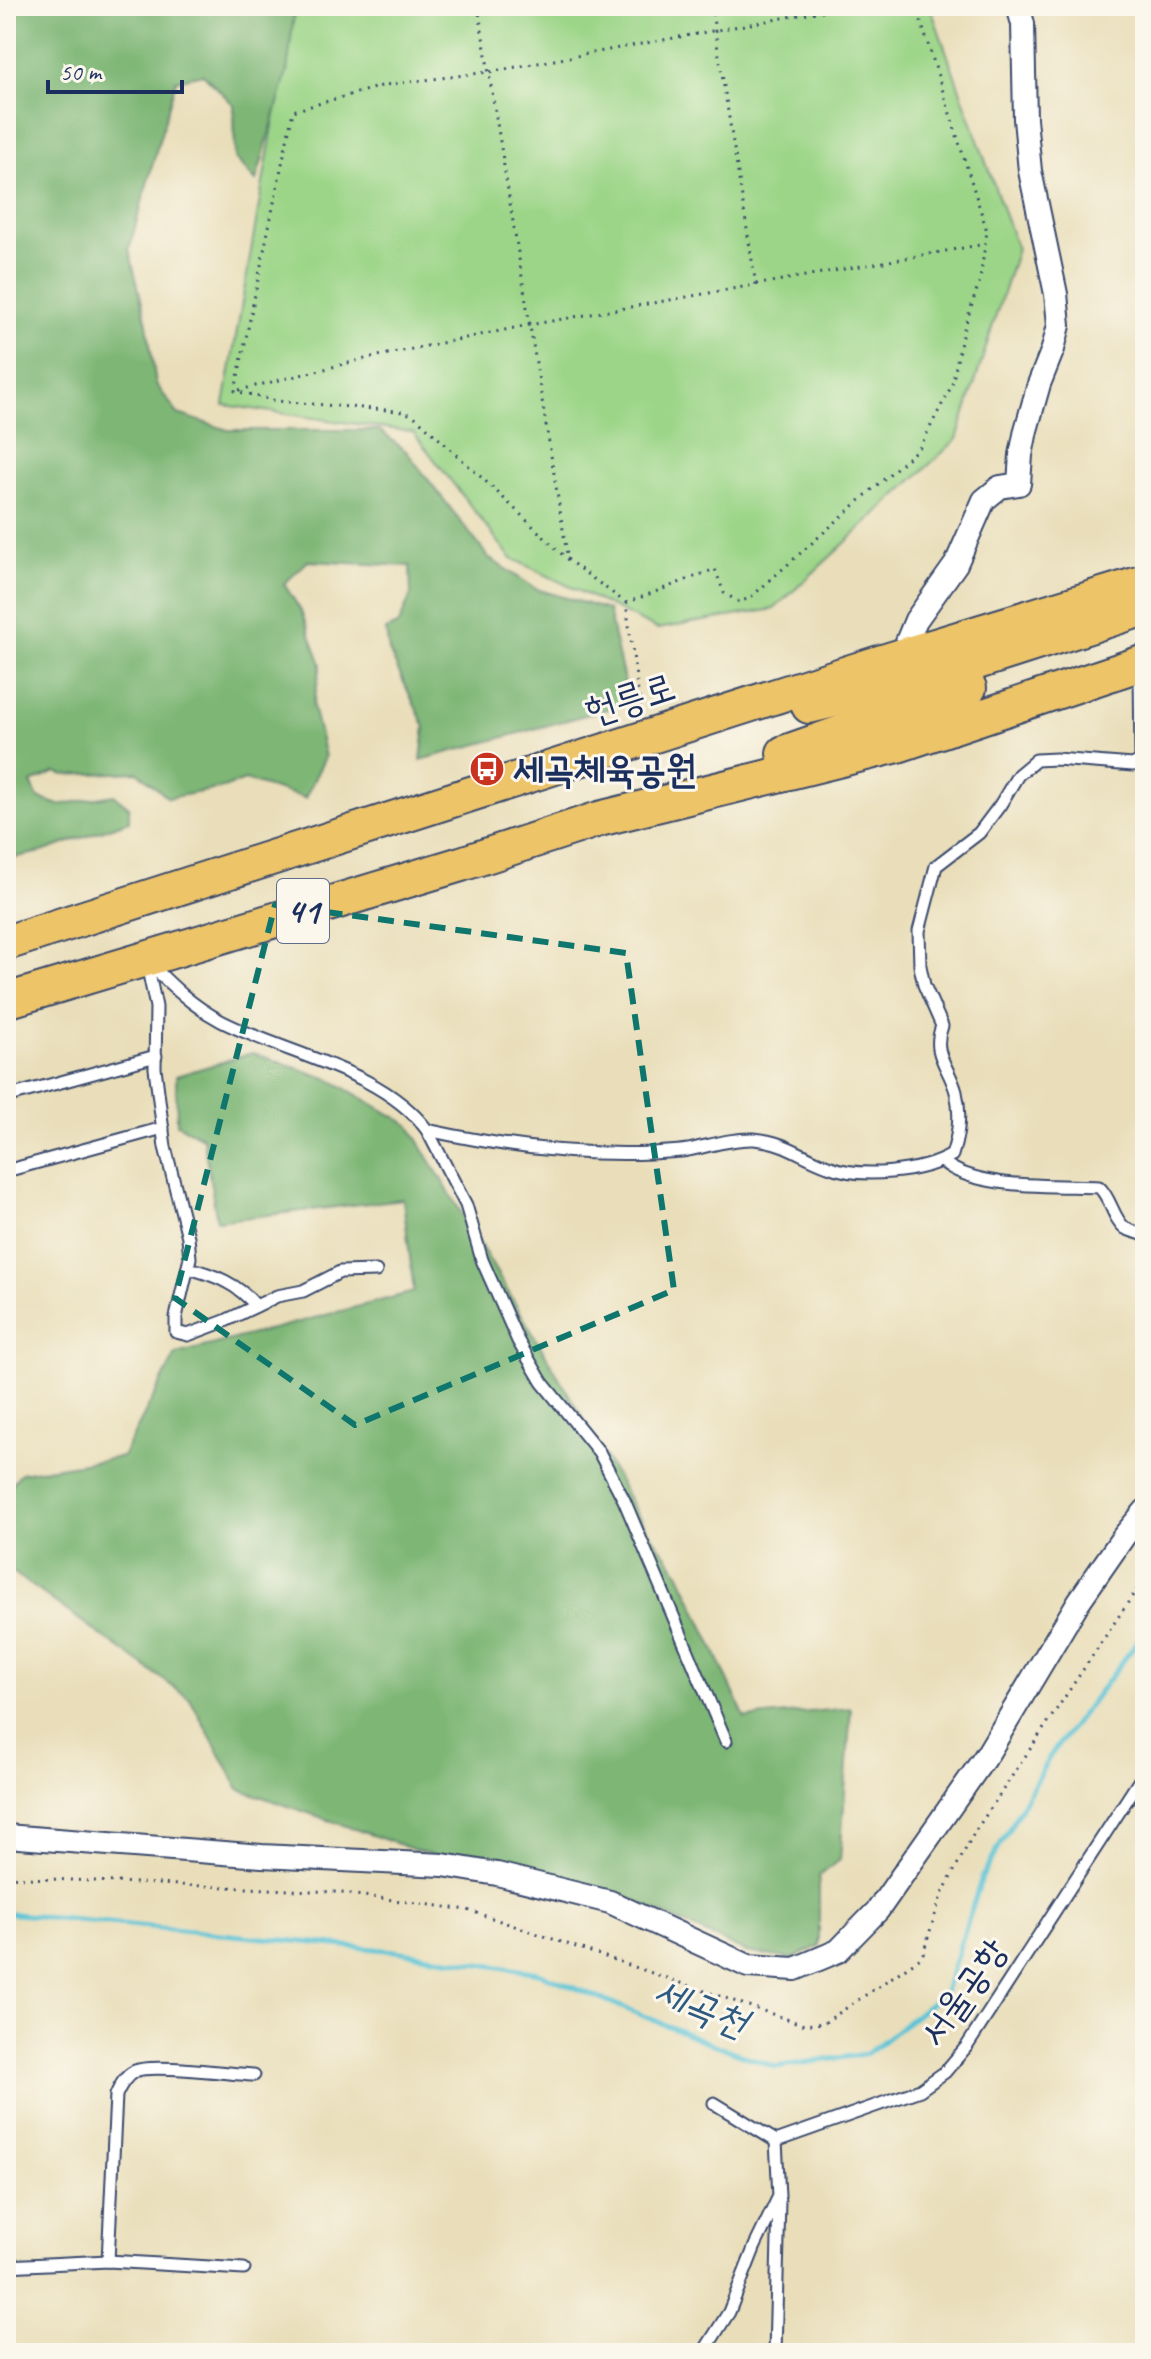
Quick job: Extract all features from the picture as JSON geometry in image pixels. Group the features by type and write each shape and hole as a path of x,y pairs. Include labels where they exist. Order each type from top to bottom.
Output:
{"main road":[{"name":"헌릉로","path":"6,943 901,656 1145,582"},
{"path":"560,767 937,675 1145,608"},
{"name":"41","path":"6,1001 599,819 950,694 1143,652"}],"street":[{"path":"901,656 916,620 956,564 984,500 1000,487 1019,484 1026,430 1059,325 1056,294 1030,171 1025,119 1023,24 1018,6"},
{"path":"6,1836 262,1856 443,1865 497,1874 610,1902 748,1966 795,1969 838,1951 878,1910 988,1753 1079,1601 1145,1511"}],"lane":[{"path":"427,1130 497,1143 625,1154 687,1150 750,1139 784,1145 828,1167 880,1173 916,1168 952,1155 958,1135 955,1091 938,1048 942,1026 924,985 920,966 919,931 936,866 979,833 1018,775 1036,760 1133,765 1141,760 1143,652"},
{"path":"146,959 156,1007 155,1068 165,1147 188,1237 190,1258 176,1317 176,1332 188,1335 277,1296 303,1291 340,1272 376,1271"},
{"path":"146,959 186,1000 222,1021 358,1078 394,1098 427,1130 466,1205 482,1260 518,1341 542,1382 599,1452 624,1500 726,1741"},
{"path":"6,1097 156,1056"},
{"path":"6,1171 163,1128"},
{"path":"942,1161 950,1168 982,1179 1014,1184 1099,1187 1107,1195 1126,1229 1145,1235"},
{"path":"188,1268 215,1275 244,1292 256,1306"},
{"name":"서울공항","path":"776,2141 920,2090 945,2072 967,2046 1145,1772"},
{"path":"108,2261 116,2095 123,2081 136,2070 254,2075"},
{"path":"714,2103 776,2141 779,2196 775,2353"},
{"path":"703,2353 729,2312 779,2196"},
{"path":"6,2266 108,2261 244,2269"}],"path":[{"path":"478,6 568,560"},
{"path":"711,6 756,285"},
{"path":"235,391 293,111 385,85 489,72 848,6"},
{"path":"626,603 715,569 724,593 739,602 750,598 920,447 952,385 963,332 980,280 987,231 916,6"},
{"path":"235,391 373,357 529,325 985,244"},
{"path":"235,391 277,401 398,411 413,415 568,560 626,603 634,673 646,737"},
{"path":"6,1877 334,1892 468,1910 804,2025 824,2023 922,1957 941,1896 974,1833 1145,1577"}],"highlighted area":[{"path":"275,905 626,953 674,1290 355,1425 175,1298"}],"green space":[{"path":"6,6 295,6 287,72 256,181 235,158 234,105 203,74 176,80 129,249 147,324 156,384 178,414 228,430 379,430 406,451 489,558 536,589 608,610 629,703 421,760 425,727 389,651 386,630 399,624 411,594 410,566 308,561 284,584 301,611 321,664 313,706 325,757 305,798 245,780 223,788 168,798 138,772 64,775 56,772 31,783 38,798 59,805 114,795 129,807 129,821 42,852 6,859"},
{"path":"294,6 930,6 1017,249 957,439 774,609 657,629 511,558 413,432 224,405"},
{"path":"252,1053 329,1079 409,1125 642,1522 680,1574 745,1718 851,1708 840,1860 819,1876 819,1946 792,1959 746,1952 610,1890 418,1851 239,1789 190,1699 6,1567 6,1491 21,1473 122,1457 176,1354 414,1292 403,1199 217,1221 203,1138 177,1124 176,1076"}],"waterway":[{"name":"세곡천","path":"6,1913 396,1951 539,1973 775,2067 867,2054 945,1992 982,1877 1050,1756 1145,1632"}],"place":[{"name":"세곡체육공원","path":"487,769"}]}
